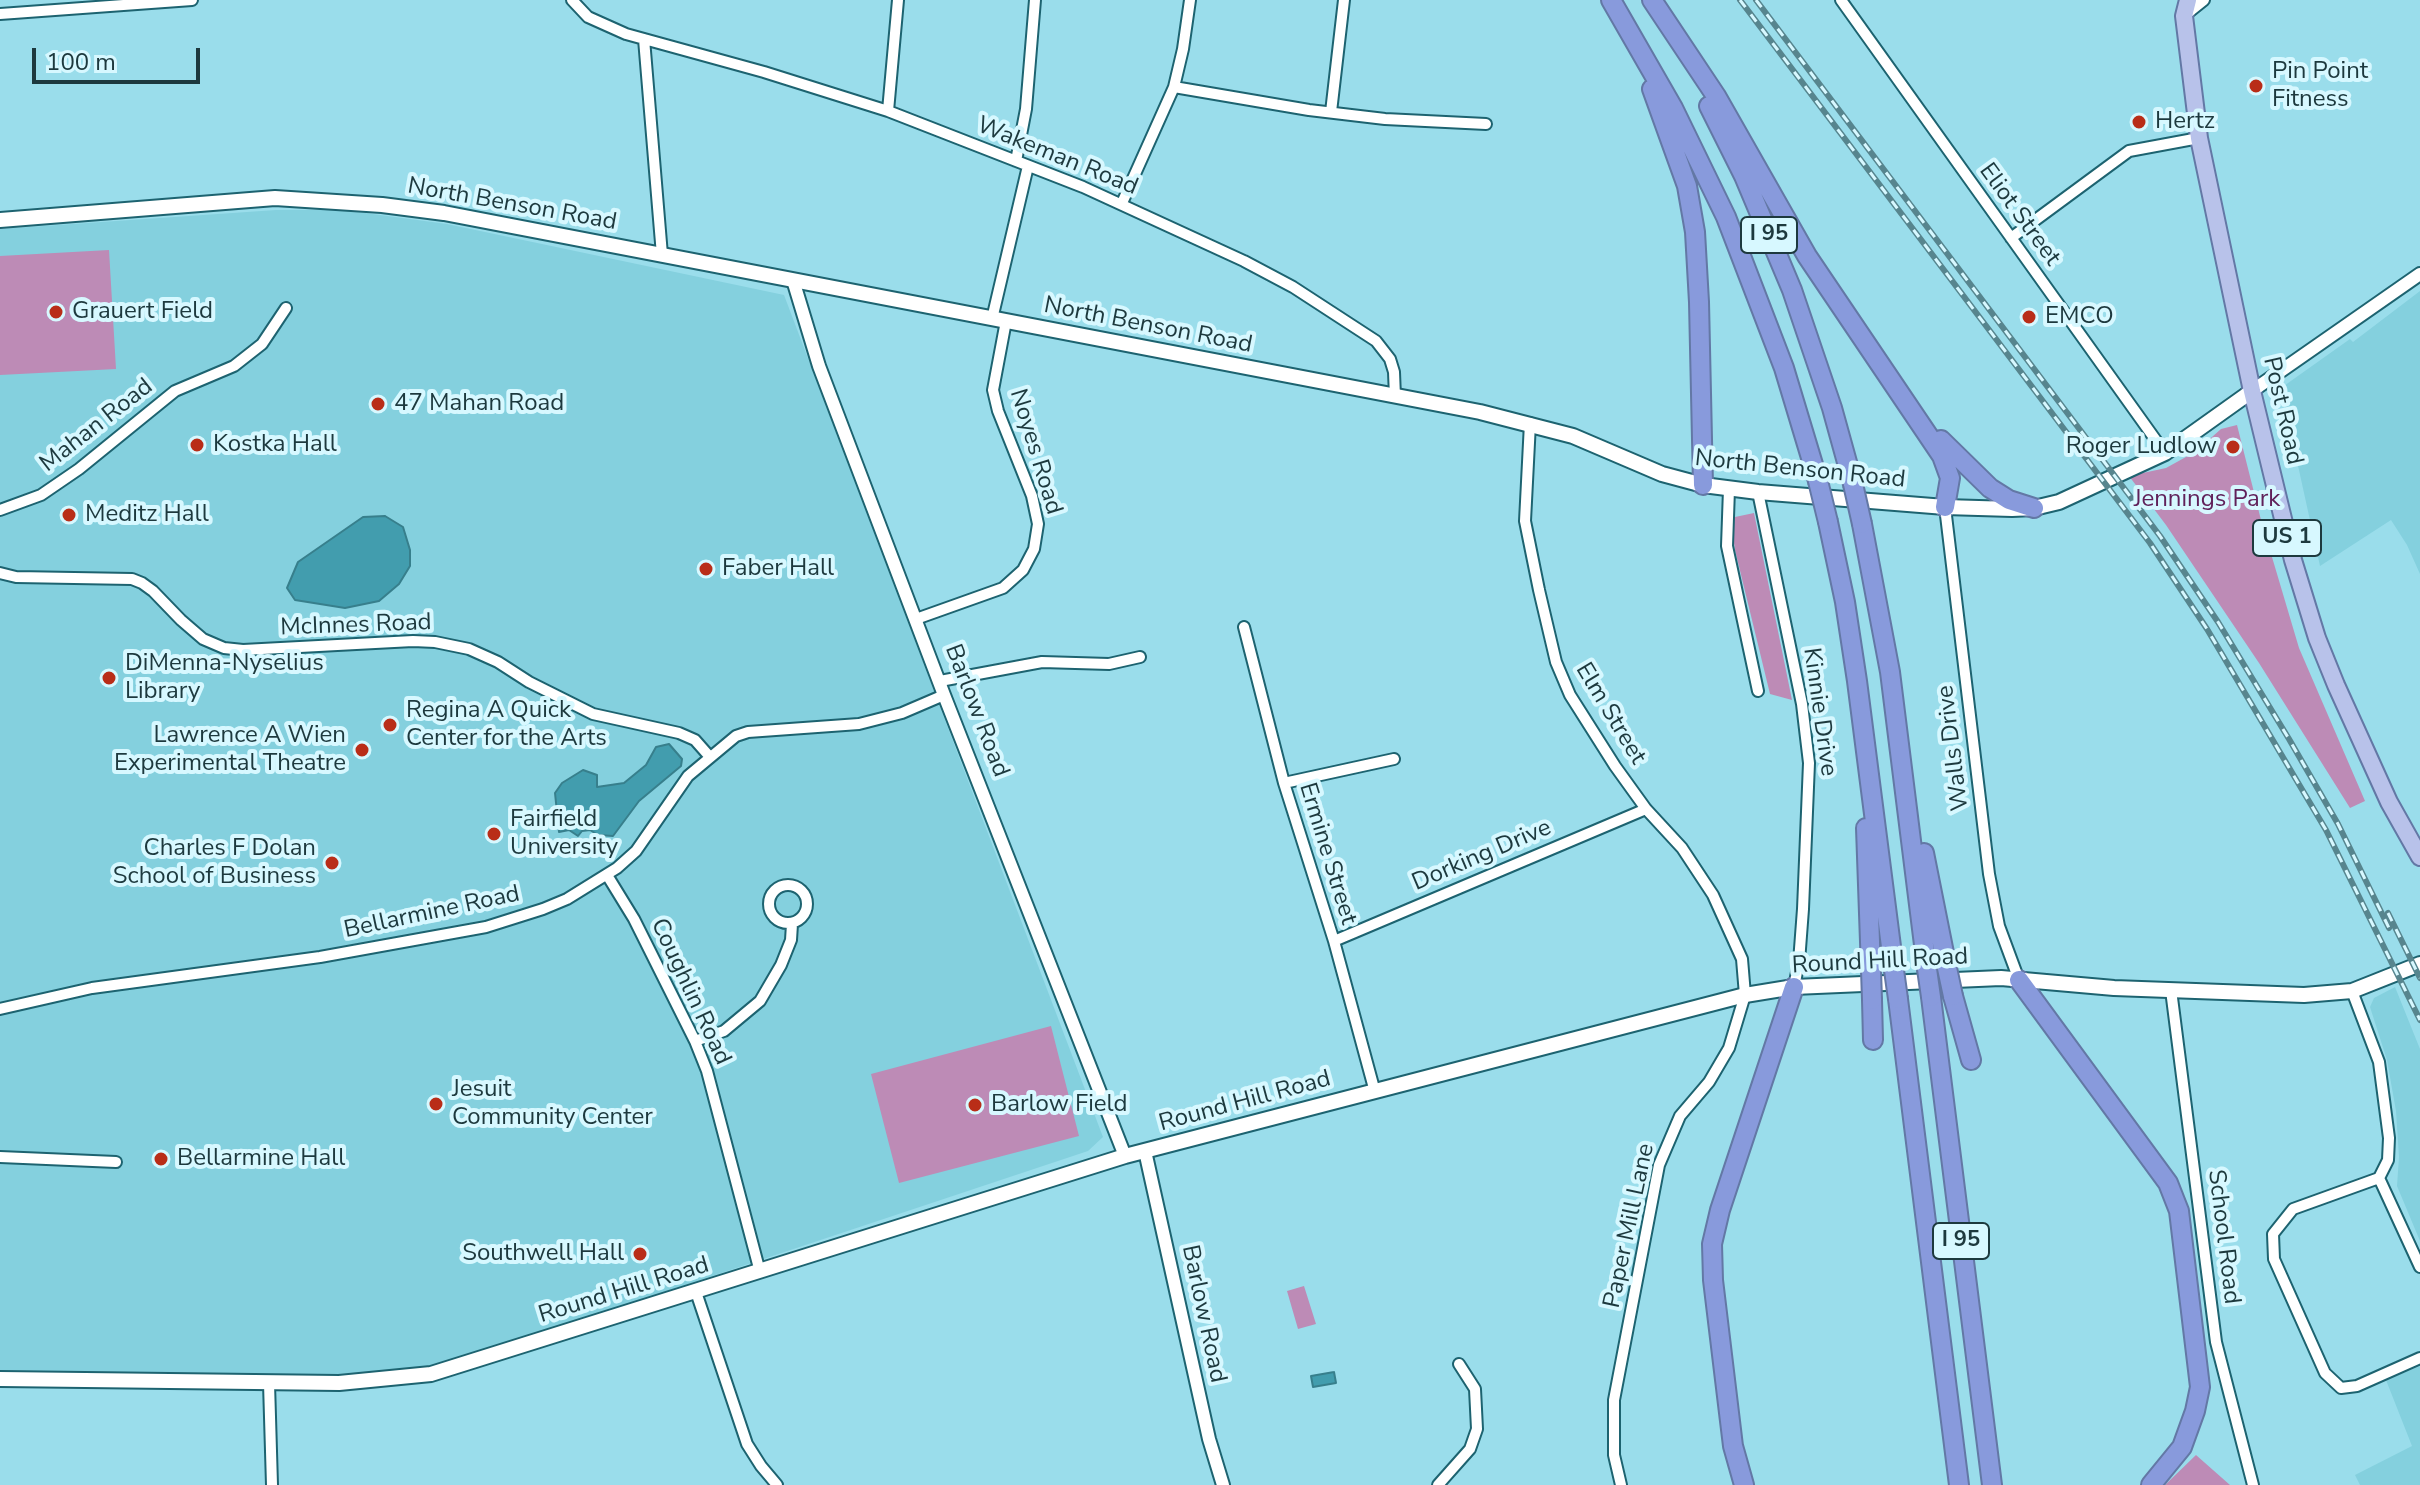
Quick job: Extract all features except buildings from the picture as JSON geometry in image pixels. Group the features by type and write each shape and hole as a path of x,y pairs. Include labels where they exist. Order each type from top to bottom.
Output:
{"highway":[{"name":"I 95","path":"1611,0 1692,144 1742,254 1784,368 1828,522 1845,602 1863,721 1959,1485"},
{"name":"I 95","path":"1651,0 1726,138 1776,252 1820,370 1853,484 1881,618 1895,713 1992,1485"},
{"path":"1651,0 1716,96 1807,256 1946,463 1950,478 1945,507"},
{"path":"1633,37 1679,161 1692,210 1699,289 1703,485"},
{"path":"1899,393 1981,480 2009,500 2034,508"},
{"path":"1895,713 1953,996 1971,1060"},
{"path":"1863,721 1873,1040"},
{"path":"2019,980 2168,1183 2179,1211 2200,1387 2182,1447 2151,1485"},
{"path":"1744,1485 1733,1446 1713,1280 1712,1244 1720,1210 1794,987"}],"main road":[{"name":"US 1","path":"2176,0 2186,8"},
{"name":"Post Road","path":"2186,8 2199,138 2283,522 2317,638 2389,802 2420,857"},
{"name":"North Benson Road","path":"0,220 275,198 331,200 444,213 1530,423 1573,436 1662,474 1703,485 1945,507 2034,508 2059,502 2165,453 2252,391"},
{"name":"Round Hill Road","path":"0,1379 339,1383 431,1374 1125,1156 1745,995 1794,987 2001,978 2077,986 2304,995 2352,991 2420,964"}],"street":[{"path":"0,14 192,0"},
{"name":"Wakeman Road","path":"572,0 588,17 644,39 888,111 1122,203 1293,287 1376,341 1390,359 1395,397"},
{"path":"888,111 898,0"},
{"path":"1016,161 1026,109 1035,0"},
{"path":"1122,203 1174,87 1190,0"},
{"path":"1331,112 1344,0"},
{"name":"Eliot Street","path":"1841,0 2165,453"},
{"path":"2186,8 2204,0"},
{"path":"644,39 662,255"},
{"path":"1174,87 1385,119 1486,124"},
{"path":"2011,238 2129,151 2199,138"},
{"name":"Noyes Road","path":"916,619 1003,588 1023,570 1034,549 1038,524 1032,496 998,411 993,390 999,320 1028,166"},
{"path":"2252,391 2420,274"},
{"name":"Barlow Road","path":"793,280 819,366 1125,1156"},
{"name":"Mahan Road","path":"0,510 41,495 66,478 175,391 234,366 262,344 286,308"},
{"name":"Elm Street","path":"1530,423 1525,521 1556,662 1570,695 1646,809 1682,848 1713,895 1742,959 1745,995"},
{"path":"1729,489 1727,546 1758,691"},
{"name":"Kinnie Drive","path":"1758,492 1807,734 1810,794 1799,962 1794,987"},
{"name":"Walls Drive","path":"1945,507 1989,874 1999,926 2019,980"},
{"name":"McInnes Road","path":"0,573 16,577 132,579 153,591 203,639 224,648 243,650 413,641 459,646 498,662 529,682 593,714 679,733 695,740 710,757"},
{"name":"Ermine Street","path":"1244,627 1284,783 1334,941 1375,1092"},
{"path":"940,681 1042,662 1109,664 1140,657"},
{"name":"Bellarmine Road","path":"0,1009 92,988 320,957 486,927 567,899 607,875 636,851 688,776 736,736 748,732 859,724 902,713 944,695"},
{"path":"1284,783 1394,759"},
{"name":"Dorking Drive","path":"1334,941 1646,809"},
{"name":"Coughlin Road","path":"607,875 634,919 695,1041 717,1101 760,1272"},
{"path":"695,1041 724,1031 760,1001 781,965 791,940 792,924"},
{"name":"School Road","path":"2171,990 2216,1342 2253,1485"},
{"path":"2352,991 2379,1062 2389,1138 2388,1160 2379,1178 2293,1209 2273,1234 2274,1259 2325,1373 2341,1388 2357,1386 2420,1358"},
{"name":"Paper Mill Lane","path":"1621,1485 1614,1455 1614,1400 1659,1165 1680,1116 1709,1082 1729,1048 1745,995"},
{"name":"Barlow Road","path":"1145,1151 1202,1408 1223,1485"},
{"path":"0,1157 116,1162"},
{"path":"2379,1178 2420,1267"},
{"path":"696,1292 747,1444 777,1485"},
{"path":"1438,1485 1470,1449 1477,1429 1475,1389 1459,1364"},
{"path":"269,1383 272,1485"}],"shaded area":[{"name":"Fairfield University","path":"276,210 343,210 447,224 784,295 1103,1137 1088,1151 544,1332 424,1367 299,1380 0,1372 0,229"},
{"path":"2420,291 2420,574 2391,520 2320,566 2281,388 2350,339 2353,342"},
{"path":"385,516 403,527 410,550 410,566 399,584 379,601 345,608 295,600 287,588 298,562 363,517"},
{"path":"669,744 682,759 681,766 639,801 613,836 598,835 590,830 582,831 578,836 569,830 559,832 555,793 562,783 583,770 597,775 597,787 624,783 646,765 656,747"},
{"path":"2395,987 2420,1049 2420,1241 2397,1186 2396,1111 2387,1060 2370,1007 2374,998"},
{"path":"2420,1366 2420,1485 2360,1485 2355,1475 2412,1446 2386,1380"},
{"path":"1334,1372 1336,1383 1313,1387 1311,1376"}],"green space":[{"name":"Grauert Field","path":"109,250 116,369 0,375 0,256"},
{"name":"Jennings Park","path":"2237,425 2299,648 2365,801 2350,808 2259,663 2166,525 2129,476 2166,468 2195,452 2221,429"},
{"path":"1754,513 1792,700 1770,694 1735,550 1732,529 1735,517"},
{"name":"Barlow Field","path":"1051,1026 1079,1136 899,1183 871,1074"},
{"path":"1304,1286 1316,1324 1298,1329 1287,1291"},
{"path":"2196,1455 2230,1485 2165,1485"}],"railway":[{"path":"1740,0 2150,543 2207,629 2326,830 2420,1020"},
{"path":"1756,0 2160,536 2218,622 2289,739 2338,824 2389,928"},
{"path":"2388,913 2420,978"}],"place":[{"name":"Pin Point Fitness","path":"2256,86"},
{"name":"Hertz","path":"2139,122"},
{"name":"Grauert Field","path":"56,312"},
{"name":"EMCO","path":"2029,317"},
{"name":"47 Mahan Road","path":"378,404"},
{"name":"Kostka Hall","path":"197,445"},
{"name":"Roger Ludlow","path":"2233,447"},
{"name":"Meditz Hall","path":"69,515"},
{"name":"Faber Hall","path":"706,569"},
{"name":"DiMenna-Nyselius Library","path":"109,678"},
{"name":"Regina A Quick Center for the Arts","path":"390,725"},
{"name":"Lawrence A Wien Experimental Theatre","path":"362,750"},
{"name":"Fairfield University","path":"494,834"},
{"name":"Charles F Dolan School of Business","path":"332,863"},
{"name":"Jesuit Community Center","path":"436,1104"},
{"name":"Barlow Field","path":"975,1105"},
{"name":"Bellarmine Hall","path":"161,1159"},
{"name":"Southwell Hall","path":"640,1254"}]}
